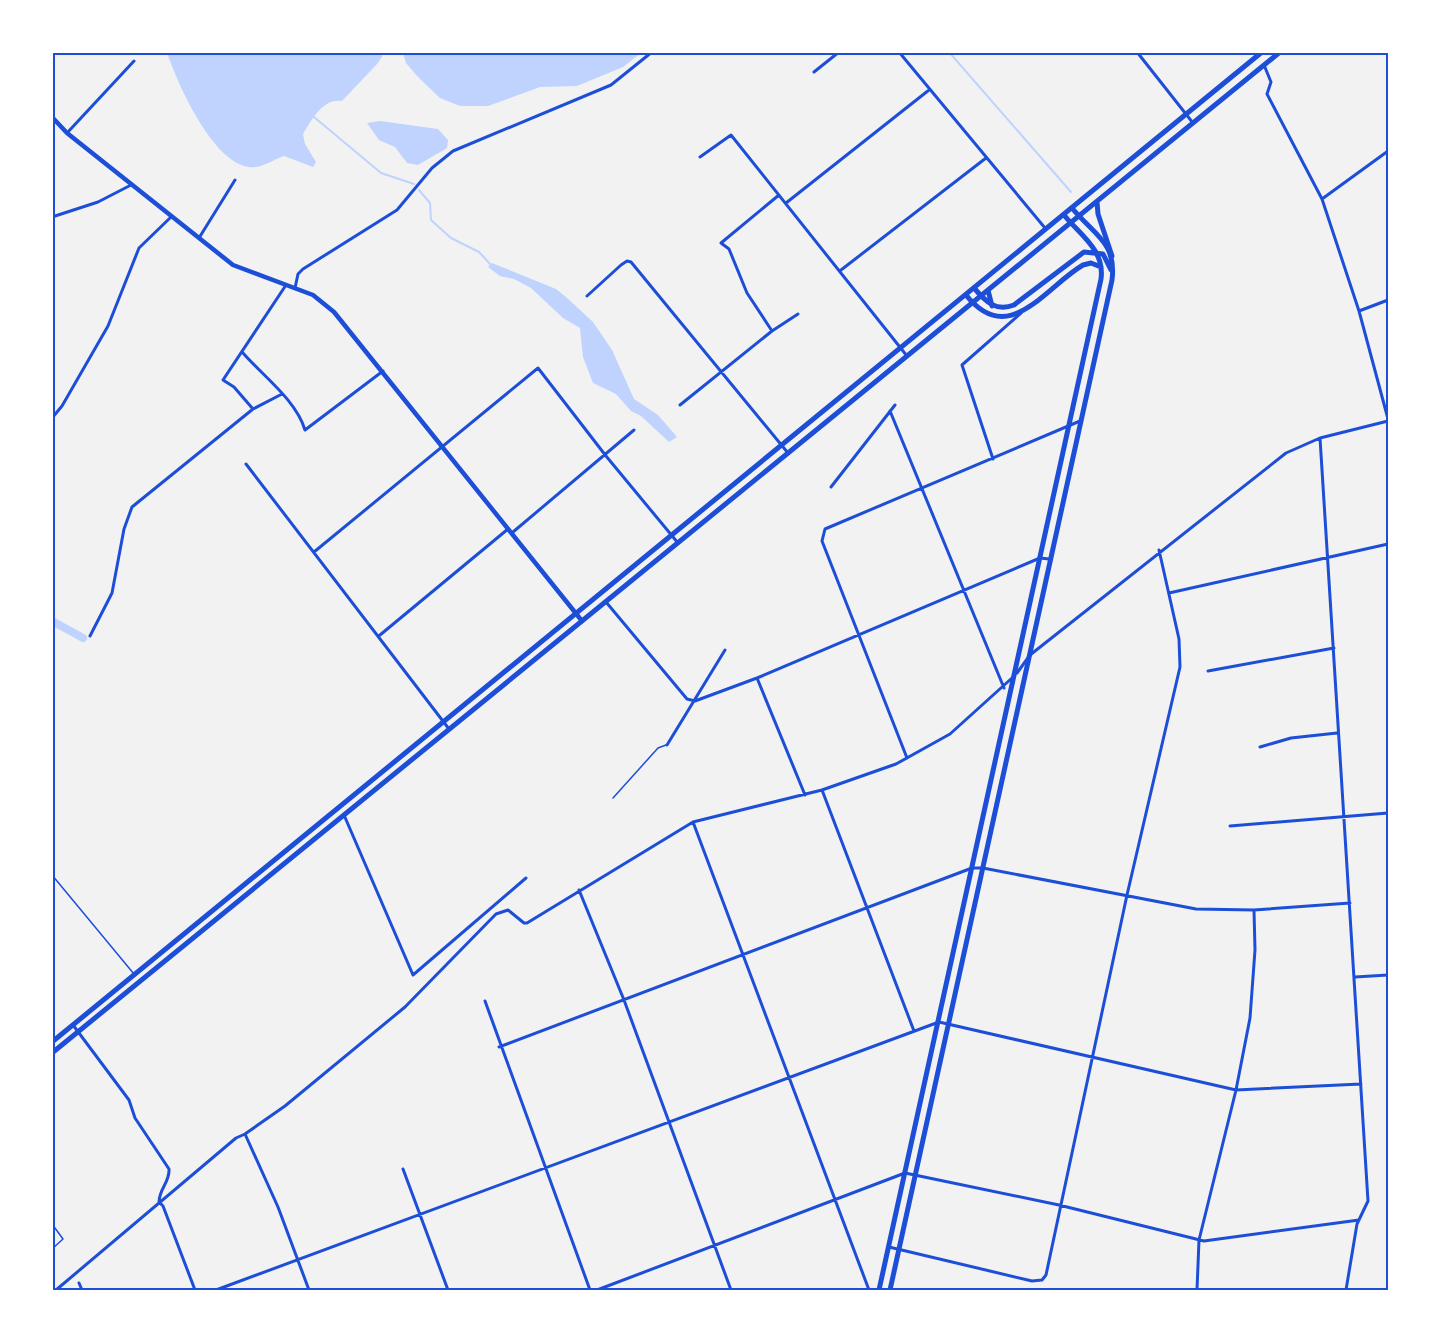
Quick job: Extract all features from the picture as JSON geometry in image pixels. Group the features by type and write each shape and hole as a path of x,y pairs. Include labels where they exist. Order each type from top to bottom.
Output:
{"main road":[{"path":"52,1042 1262,52"},
{"path":"52,1053 1280,53"},
{"path":"54,120 233,265 313,294 333,312 511,530 582,621"},
{"path":"890,1290 1112,280 1112,256 1098,214 1097,202"},
{"path":"1072,208 1098,233 1112,256"},
{"path":"1064,215 1096,252 1108,260 1112,280"},
{"path":"974,288 992,306 1002,308 1014,305 1080,253 1096,252"},
{"path":"879,1290 1016,675 1101,279 1101,267 1096,252"},
{"path":"966,294 973,303 999,316 1022,312 1079,266 1090,263 1101,267"},
{"path":"988,290 992,306"},
{"path":"392,764 398,771"},
{"path":"282,854 288,861"},
{"path":"927,1074 937,1077"}],"street":[{"path":"295,288 298,274 303,269 397,210 432,168 453,151 611,85 652,52"},
{"path":"814,72 839,52"},
{"path":"899,52 1046,230"},
{"path":"1137,52 1194,123"},
{"path":"67,132 134,61"},
{"path":"56,1290 236,1138 285,1106 405,1007 496,914 508,910 524,923 531,921 693,822 822,790 885,769 907,758 950,734 1004,688 1030,655 1159,550 1286,453 1320,438 1389,420 1359,311 1322,200 1267,94 1271,82 1264,65"},
{"path":"786,203 929,90"},
{"path":"700,157 731,135 841,270 907,356"},
{"path":"1322,200 1389,151"},
{"path":"841,270 986,158"},
{"path":"198,238 235,180"},
{"path":"52,217 98,202 133,184"},
{"path":"772,331 747,293 729,249 721,243 779,195"},
{"path":"52,418 62,406 108,326 139,248 171,217"},
{"path":"587,296 621,265 627,261 631,262 788,453"},
{"path":"253,409 234,387 223,380 286,285"},
{"path":"1359,311 1389,300"},
{"path":"993,459 962,365 1022,312"},
{"path":"680,405 772,331 798,314"},
{"path":"243,353 282,394 296,412 305,430 382,371"},
{"path":"314,552 538,368 606,456 678,543"},
{"path":"90,636 112,593 124,529 132,507 253,409 282,394"},
{"path":"831,487 895,405"},
{"path":"890,411 1004,688"},
{"path":"907,758 822,541 823,532 828,526 993,459 1070,424 1082,421"},
{"path":"380,635 606,456 634,430"},
{"path":"1320,438 1368,1201 1359,1220 1346,1290"},
{"path":"246,464 380,635 449,729"},
{"path":"1169,593 1326,556 1389,544"},
{"path":"889,1247 1032,1281 1044,1278 1127,895 1181,662 1179,639 1159,550"},
{"path":"606,602 687,699 694,701 757,678 1040,558 1051,559"},
{"path":"1208,671 1334,648"},
{"path":"667,745 725,650"},
{"path":"757,678 805,795"},
{"path":"1260,747 1291,738 1338,733"},
{"path":"822,790 914,1031"},
{"path":"1230,825 1389,813"},
{"path":"344,815 413,975 526,878"},
{"path":"693,822 745,954 869,1290"},
{"path":"499,1047 972,868 983,867 1192,908 1254,910 1350,903"},
{"path":"579,890 624,1000 731,1290"},
{"path":"1197,1290 1199,1240 1236,1090 1252,1005 1254,910"},
{"path":"1355,977 1389,975"},
{"path":"485,1001 499,1047 590,1290"},
{"path":"216,1290 939,1022 1236,1090 1361,1084"},
{"path":"73,1025 129,1100 135,1118 169,1169 169,1176 160,1193 159,1202 163,1206 195,1290"},
{"path":"245,1134 278,1207 309,1290"},
{"path":"403,1169 448,1290"},
{"path":"597,1290 905,1173 1059,1205 1206,1241 1359,1220"},
{"path":"79,1283 82,1290"}],"lane":[{"path":"613,798 658,747 667,745"},
{"path":"52,875 135,974"},
{"path":"52,1224 63,1239 52,1249"}],"water":[{"path":"403,52 641,53 623,67 577,86 540,87 488,106 460,106 440,98 406,63"},
{"path":"167,53 382,53 377,64 342,101 335,101 324,106 306,128 303,134 305,144 316,162 313,167 284,156 262,165 249,167 235,162 210,137 188,101"},
{"path":"380,121 438,129 448,140 447,148 418,165 407,163 395,147 379,140 367,123"},
{"path":"492,263 556,289 593,322 612,350 634,399 658,415 677,437 669,442 641,416 631,411 616,394 593,383 583,357 580,328 563,318 531,288 514,279 500,276 488,267"}],"waterway":[{"path":"949,52 1071,192"},
{"path":"314,117 381,173 414,184"},
{"path":"419,190 430,203 431,220 451,238 479,252 491,265"},
{"path":"52,621 83,638"}]}
